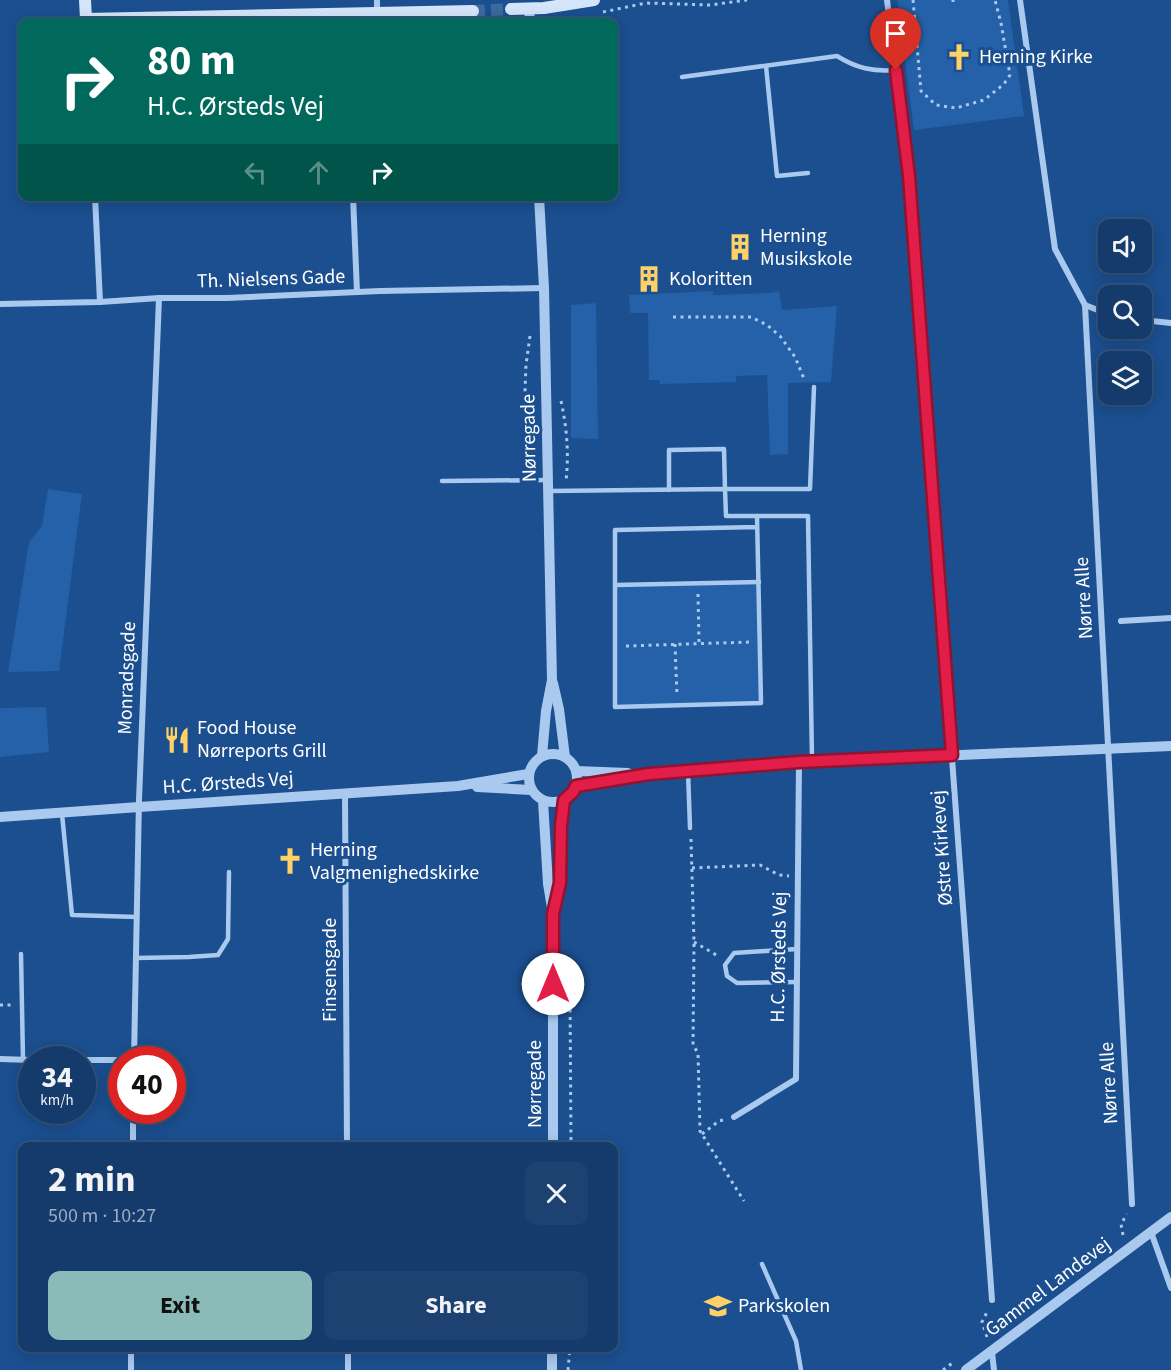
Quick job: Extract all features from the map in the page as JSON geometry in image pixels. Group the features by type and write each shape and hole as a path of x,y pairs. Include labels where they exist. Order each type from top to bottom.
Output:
{"main road":[{"path":"85,0 86,18"},
{"path":"511,9 529,5 594,0"},
{"path":"229,18 473,10"}],"street":[{"name":"Østre Kirkevej","path":"887,0 909,176 992,1300"},
{"name":"Nørre Alle","path":"1020,0 1054,249 1085,305 1132,1204"},
{"path":"95,201 100,302"},
{"path":"353,201 357,292"},
{"name":"Nørregade","path":"539,201 549,486 552,680 546,711 542,756"},
{"name":"Th. Nielsens Gade","path":"0,304 543,288"},
{"name":"Monradsgade","path":"134,1046 139,807 159,298"},
{"path":"1085,305 1098,310"},
{"path":"1152,321 1171,323"},
{"name":"Nørre Alle","path":"1121,621 1171,618"},
{"name":"Nørregade","path":"552,680 559,710 564,757"},
{"path":"576,786 649,774 799,762 1171,746"},
{"path":"554,754 564,757 574,765 578,778 573,792 564,800 550,803 536,797 528,782 531,766 542,756 554,754"},
{"name":"H.C. Ørsteds Vej","path":"734,1117 796,1079 799,762"},
{"path":"576,771 649,774"},
{"name":"H.C. Ørsteds Vej","path":"0,817 458,786 528,774"},
{"name":"H.C. Ørsteds Vej","path":"458,786 531,790"},
{"name":"Finsensgade","path":"345,794 347,1142"},
{"name":"Nørregade","path":"553,914 560,883 564,800"},
{"name":"Nørregade","path":"543,801 548,884 553,914 552,1142"},
{"path":"0,1059 18,1059"},
{"path":"133,1124 133,1142"},
{"name":"Gammel Landevej","path":"966,1370 1171,1217"},
{"path":"1151,1232 1171,1288"},
{"path":"131,1352 131,1370"},
{"path":"348,1352 348,1370"},
{"path":"552,1352 552,1370"},
{"path":"992,1352 994,1370"}],"lane":[{"path":"682,77 837,56 850,65 880,71 896,70"},
{"path":"766,66 777,176 808,173"},
{"path":"442,481 669,490 810,489 814,387"},
{"path":"669,490 669,450 724,449 726,516 807,516 812,762"},
{"path":"757,516 761,703 615,708 615,530 757,527"},
{"path":"615,585 759,582"},
{"path":"688,771 690,828"},
{"path":"62,812 72,915 136,917"},
{"path":"136,958 218,954 228,939 229,873"},
{"path":"797,949 734,952 725,965 727,976 737,983 797,982"},
{"path":"21,954 23,1046"},
{"path":"762,1264 796,1341 801,1370"}],"path":[{"path":"600,13 646,3 710,5 747,0"},
{"path":"913,0 921,91 936,105 956,108 984,100 1004,84 1010,75 995,0"},
{"path":"673,317 751,317 767,325 780,336 795,357 806,384 814,387"},
{"path":"698,584 699,643"},
{"path":"615,646 760,641"},
{"path":"675,644 677,705"},
{"path":"690,828 694,942 693,1045 698,1053 700,1131 744,1200"},
{"path":"692,868 760,865 779,875 798,877"},
{"path":"694,942 727,962"},
{"path":"702,1134 719,1121 734,1117"},
{"path":"1123,1237 1121,1224 1132,1204"},
{"path":"987,1338 982,1322 992,1300"},
{"path":"568,1370 570,1352"}],"shaded area":[{"path":"897,0 1008,0 1024,116 914,130"},
{"path":"713,291 713,295 779,291 782,310 837,306 831,382 788,383 788,454 770,455 767,375 736,376 736,382 660,384 659,380 649,380 648,313 630,313 629,295"},
{"path":"596,303 598,439 571,438 571,305"},
{"path":"48,489 82,494 59,671 8,672 29,542 42,526"},
{"path":"759,582 761,703 615,707 615,585"},
{"path":"46,707 49,752 0,757 0,708"}],"tunnel":[{"path":"473,11 511,9"}],"place":[{"name":"Herning Kirke","path":"959,57"},
{"name":"Herning Musikskole","path":"740,247"},
{"name":"Koloritten","path":"649,279"},
{"name":"Food House Nørreports Grill","path":"177,740"},
{"name":"Herning Valgmenighedskirke","path":"290,861"},
{"name":"Parkskolen","path":"718,1306"}],"route":[{"path":"553,984 553,914 560,883 564,800 569,797 576,786 649,774 799,762 952,755 909,176 896,70"}]}
